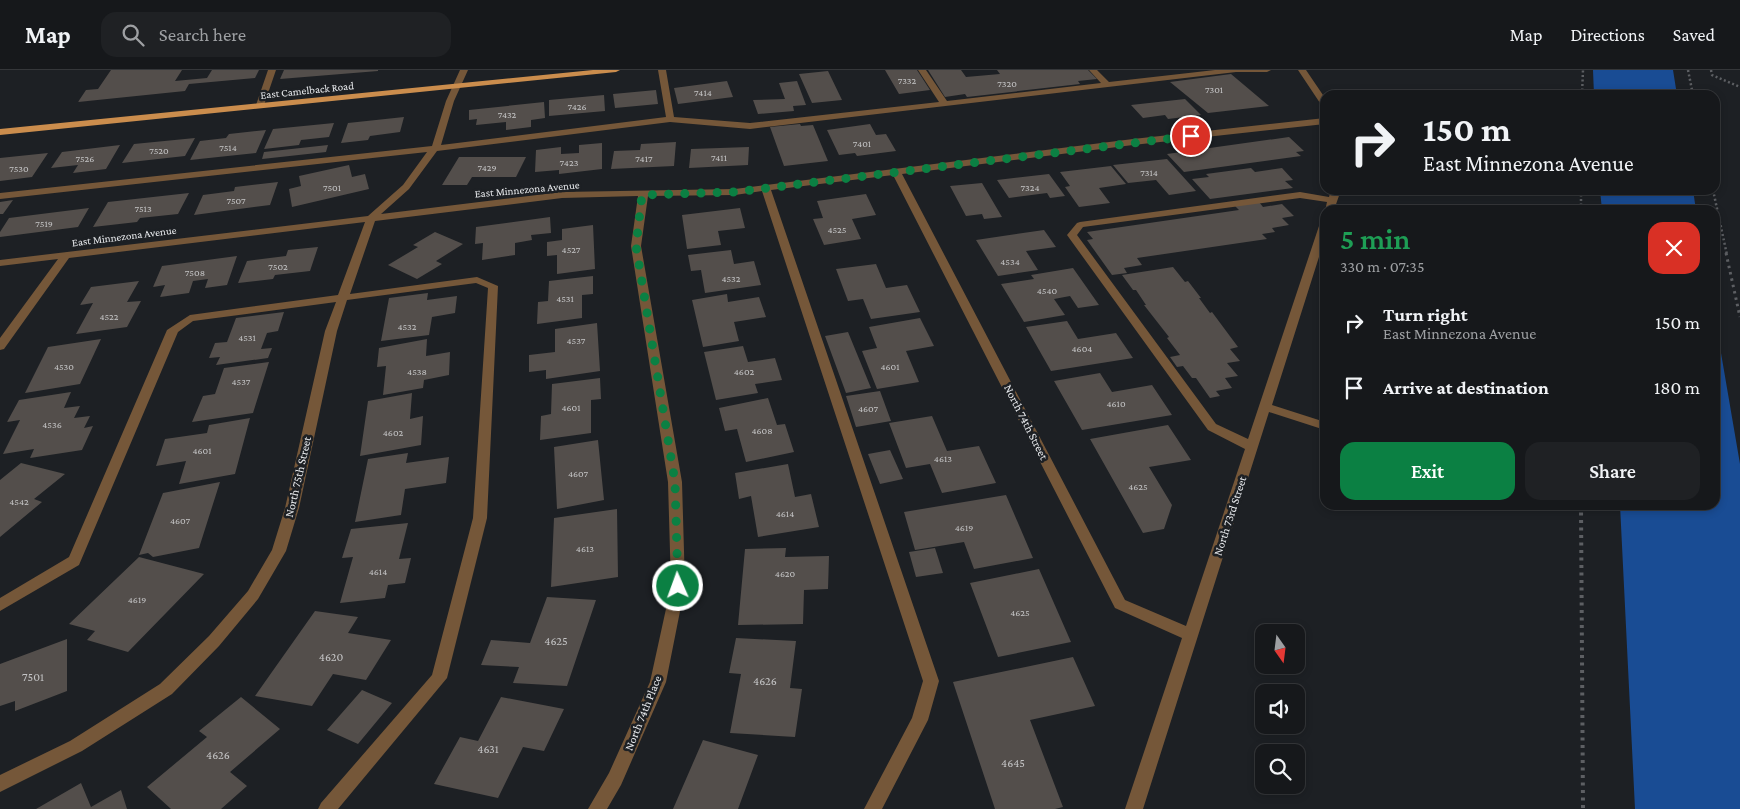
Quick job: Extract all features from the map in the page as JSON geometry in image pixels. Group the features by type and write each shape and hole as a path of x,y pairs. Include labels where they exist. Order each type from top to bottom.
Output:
{"main road":[{"name":"East Camelback Road","path":"0,132 616,70"}],"street":[{"path":"260,106 272,70"},
{"name":"North 75th Street","path":"0,784 76,746 166,689 214,641 253,595 280,551 292,508 331,331 371,218 406,187 436,146 450,101 464,70"},
{"path":"662,70 670,119"},
{"path":"922,70 944,103"},
{"path":"1093,70 1106,84"},
{"path":"0,196 394,153 436,146 670,119 750,126 1106,84 1236,70 1267,70"},
{"path":"1302,70 1320,97"},
{"name":"East Minnezona Avenue","path":"0,263 562,195 735,192 896,171 1320,122"},
{"name":"North 74th Street","path":"896,171 1120,604 1191,635"},
{"path":"766,188 931,681 920,720 873,809"},
{"name":"North 74th Place","path":"598,809 615,780 658,682 678,586 675,482 636,246 642,195"},
{"path":"1253,447 1212,427 1072,235 1080,225 1290,196 1300,195 1332,200"},
{"name":"North 73rd Street","path":"1134,809 1320,239"},
{"path":"0,346 66,255"},
{"path":"0,605 74,562 173,330 190,318 477,280 493,286 480,518 439,678 327,809"},
{"path":"1266,406 1320,424"}],"path":[{"path":"1582,70 1582,90"},
{"path":"1688,70 1692,90"},
{"path":"1711,70 1712,74 1722,81 1740,88"},
{"path":"1720,223 1740,316"},
{"path":"1581,510 1583,809"}],"water":[{"path":"1593,70 1673,70 1676,90 1594,90"},
{"path":"1600,195 1694,195 1695,205 1602,205"},
{"path":"1720,347 1740,464 1740,809 1635,809 1620,510 1720,510"}],"building":[{"path":"111,70 182,70 175,81 207,78 212,70 259,70 255,78 189,84 185,91 78,102 86,90 98,89"},
{"path":"284,70 378,70 378,71 280,79"},
{"path":"885,70 917,70 930,90 899,94"},
{"path":"928,70 961,70 966,77 1000,74 997,70 1088,70 1097,79 1078,81 1080,84 967,97 965,94 945,97"},
{"path":"828,71 842,100 812,103 799,74"},
{"path":"1231,74 1269,106 1208,113 1170,82"},
{"path":"727,81 733,97 678,104 674,88"},
{"path":"797,81 806,105 793,106 794,111 758,114 753,100 785,99 779,83"},
{"path":"656,90 658,104 615,108 613,94"},
{"path":"604,95 605,111 549,116 549,100"},
{"path":"1185,99 1201,115 1168,119 1165,115 1143,118 1131,105"},
{"path":"544,102 545,118 531,120 531,127 506,130 506,122 476,125 477,119 469,120 469,110"},
{"path":"404,117 400,132 370,136 368,140 341,143 348,123"},
{"path":"334,123 329,137 301,140 299,145 264,149 273,129"},
{"path":"800,124 801,126 813,125 828,161 784,166 770,127"},
{"path":"870,124 876,135 886,134 896,151 857,156 855,153 839,155 827,130"},
{"path":"266,130 256,153 190,160 200,141 226,138 229,134"},
{"path":"1289,137 1304,151 1296,152 1301,156 1184,172 1167,154"},
{"path":"195,138 185,156 122,163 134,144"},
{"path":"676,142 674,166 611,169 614,151 640,150 641,144"},
{"path":"602,143 602,169 559,174 559,170 535,172 536,150 561,147 561,154 579,153 579,145"},
{"path":"120,145 106,169 73,173 78,165 51,168 62,152"},
{"path":"328,145 326,152 262,159 264,152"},
{"path":"749,147 748,165 689,168 691,149"},
{"path":"48,153 32,177 0,181 0,158"},
{"path":"459,157 526,157 516,177 472,177 467,185 442,185"},
{"path":"1167,159 1196,191 1169,195 1156,180 1128,183 1113,165"},
{"path":"349,165 352,177 365,174 369,189 292,207 289,189 301,186 299,176"},
{"path":"1111,166 1126,184 1099,188 1110,203 1079,207 1065,187 1070,186 1060,172"},
{"path":"1251,168 1255,172 1282,168 1293,180 1285,181 1293,188 1210,199 1192,179 1209,177 1206,174"},
{"path":"1049,174 1065,196 1050,198 1047,193 1009,198 997,180"},
{"path":"278,182 270,205 194,215 203,195 234,191 235,187"},
{"path":"982,183 1002,217 984,219 982,214 966,216 950,186"},
{"path":"189,193 178,214 140,218 137,222 93,227 108,202"},
{"path":"866,194 876,215 852,219 861,239 824,245 813,219 823,218 817,201"},
{"path":"13,200 3,214 0,214 0,202"},
{"path":"1259,202 1263,207 1282,204 1294,216 1282,218 1289,225 1272,228 1275,232 1262,234 1267,239 1137,258 1142,265 1124,268 1127,273 1112,275 1087,240 1093,239 1087,232 1239,210 1235,206"},
{"path":"89,208 78,227 0,237 0,232 9,218"},
{"path":"740,208 745,228 718,231 721,245 687,249 682,215"},
{"path":"550,217 551,233 531,235 532,240 515,243 515,255 482,260 483,243 475,244 476,227"},
{"path":"593,225 595,269 557,274 557,255 547,256 547,242 562,240 562,229"},
{"path":"1044,230 1056,247 1026,251 1038,270 998,276 976,240"},
{"path":"435,232 463,244 436,261 442,264 417,279 388,265 418,247 413,245"},
{"path":"318,247 310,271 275,275 273,279 238,283 247,261 286,256 288,250"},
{"path":"731,250 734,264 754,261 761,285 705,293 701,270 691,271 688,255"},
{"path":"237,256 227,285 205,288 208,279 193,281 189,293 160,297 165,285 153,287 162,266"},
{"path":"876,264 886,288 907,285 920,312 871,319 863,299 848,301 836,269"},
{"path":"1173,267 1185,282 1188,281 1210,313 1212,312 1238,347 1230,349 1240,361 1227,363 1238,376 1225,378 1232,388 1216,391 1220,396 1210,398 1196,378 1192,378 1183,366 1177,367 1170,357 1180,355 1167,338 1169,337 1144,305 1146,305 1136,290 1133,290 1122,275"},
{"path":"1073,268 1099,305 1078,308 1070,296 1054,299 1065,315 1024,322 1001,284 1034,279 1031,275"},
{"path":"593,276 593,294 582,295 582,318 537,324 538,302 548,301 549,281"},
{"path":"139,281 127,302 141,301 127,327 76,334 93,303 80,305 91,287"},
{"path":"428,293 427,300 457,296 455,313 432,317 429,335 381,341 389,298"},
{"path":"727,294 728,302 759,297 766,317 734,322 739,341 703,347 692,300"},
{"path":"284,312 278,331 267,333 261,349 272,348 268,358 216,365 220,357 209,358 215,343 227,342 236,318"},
{"path":"920,318 934,346 906,351 919,382 877,389 862,351 877,348 869,327"},
{"path":"1067,321 1078,339 1116,333 1133,358 1051,371 1026,327"},
{"path":"597,323 600,371 546,379 546,370 529,372 529,355 555,352 555,329"},
{"path":"848,332 871,388 846,393 825,336"},
{"path":"101,339 80,384 25,393 48,347"},
{"path":"427,339 426,356 450,352 449,375 424,380 423,388 383,395 386,366 377,367 379,348"},
{"path":"743,346 748,362 775,358 782,380 755,384 758,393 716,400 704,352"},
{"path":"269,362 253,413 192,422 203,396 215,394 224,368"},
{"path":"1100,373 1112,392 1152,385 1172,415 1082,430 1054,381"},
{"path":"600,378 601,399 591,400 591,433 540,440 541,416 551,414 552,384"},
{"path":"880,391 891,421 856,427 846,396"},
{"path":"71,392 64,408 80,406 74,418 90,416 84,428 93,426 82,450 30,458 34,449 3,454 20,420 7,422 19,400"},
{"path":"412,393 410,419 423,416 421,445 360,456 368,401"},
{"path":"768,398 777,425 785,424 794,452 746,462 737,429 725,431 719,408"},
{"path":"932,416 947,451 979,446 996,483 942,493 930,464 906,468 889,423"},
{"path":"250,418 235,474 179,484 186,461 156,466 165,439 207,433 209,425"},
{"path":"1168,425 1191,460 1149,467 1172,505 1164,529 1143,533 1090,439"},
{"path":"598,440 604,500 557,509 554,447"},
{"path":"890,450 903,479 880,484 868,454"},
{"path":"408,453 406,463 449,457 446,483 405,489 401,515 355,522 368,459"},
{"path":"21,463 65,474 34,499 42,502 0,537 0,480"},
{"path":"788,464 795,497 811,494 819,527 758,537 751,496 739,499 735,473"},
{"path":"220,482 199,548 153,557 148,553 139,555 163,493"},
{"path":"1006,495 1033,558 974,569 964,542 915,550 904,512"},
{"path":"617,509 618,577 551,587 554,518"},
{"path":"408,523 399,559 411,558 405,583 388,585 385,598 340,603 353,557 342,558 351,529"},
{"path":"786,548 785,557 829,556 828,589 804,590 803,624 738,625 745,549"},
{"path":"935,548 943,573 916,577 909,552"},
{"path":"139,557 204,574 128,652 87,640 95,631 69,624"},
{"path":"1039,569 1071,642 998,657 970,583"},
{"path":"547,597 596,600 567,686 513,683 519,667 481,665 491,640 530,643"},
{"path":"315,611 358,617 348,633 391,640 366,680 333,674 312,706 255,696"},
{"path":"736,638 796,641 790,688 802,689 795,737 730,733 741,674 729,673"},
{"path":"67,639 67,691 15,711 15,701 0,706 0,664"},
{"path":"1073,657 1095,706 1030,720 1063,807 1055,809 995,809 953,682"},
{"path":"362,690 392,703 358,744 327,730"},
{"path":"241,697 280,729 230,772 247,786 221,809 171,809 147,787 207,737 199,731"},
{"path":"501,697 564,709 544,751 523,747 498,798 434,784 460,737 478,741"},
{"path":"703,740 758,755 738,809 673,809"},
{"path":"81,783 91,807 121,790 127,809 36,809"}],"route":[{"path":"678,586 675,482 636,246 642,195 735,192 1191,136"}]}
